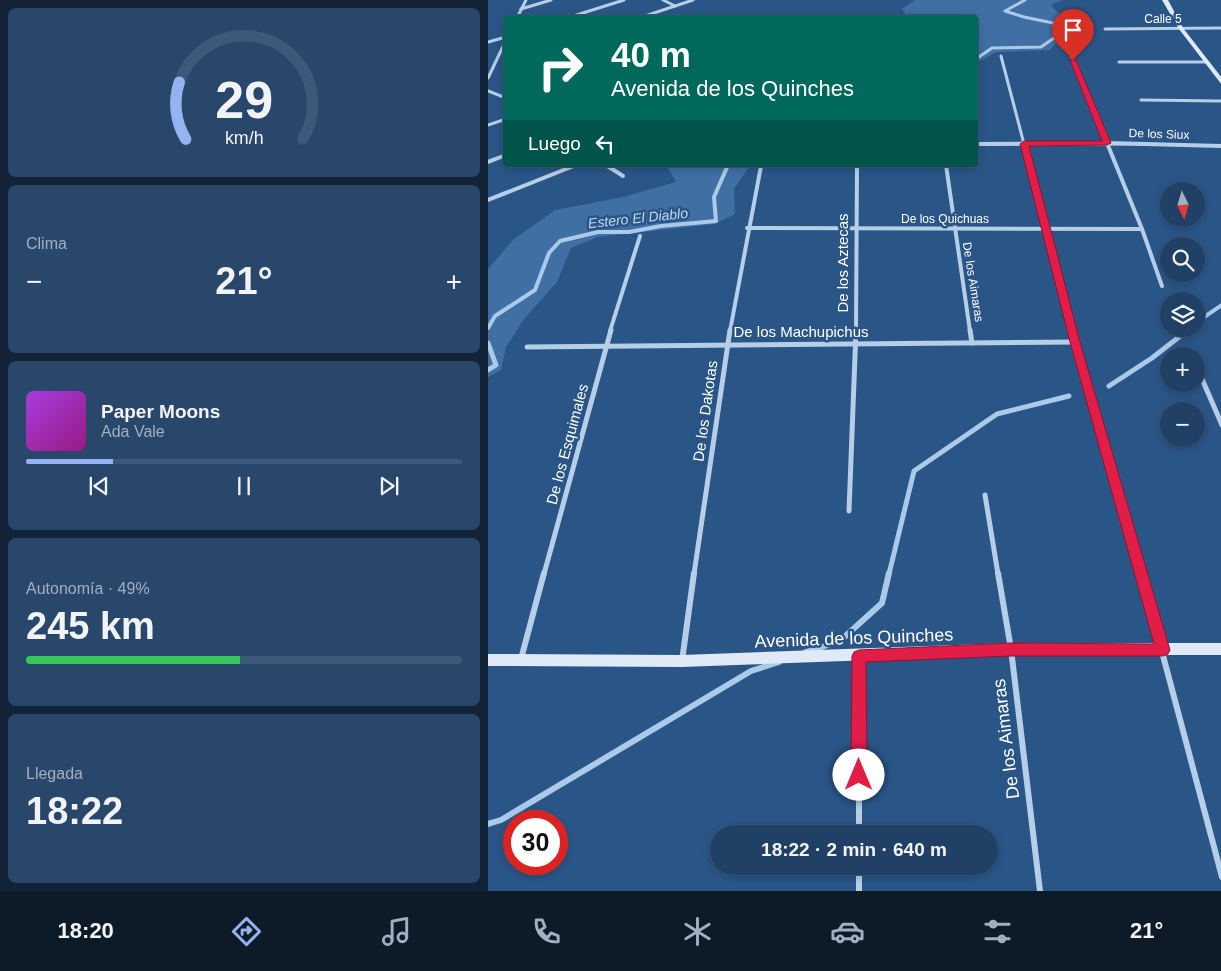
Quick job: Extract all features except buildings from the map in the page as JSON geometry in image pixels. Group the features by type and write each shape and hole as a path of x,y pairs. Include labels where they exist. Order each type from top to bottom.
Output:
{"street":[{"path":"518,15 526,0"},
{"path":"521,9 551,0"},
{"path":"576,15 624,0"},
{"path":"663,0 675,6"},
{"path":"648,15 693,0"},
{"path":"1165,0 1181,28 1222,83"},
{"name":"Calle 5","path":"1105,29 1222,28"},
{"path":"488,42 503,39"},
{"path":"1066,43 1142,229 1162,286"},
{"path":"488,78 503,46"},
{"path":"1001,56 1075,342 1163,650 1222,877"},
{"path":"498,58 503,58"},
{"path":"1119,62 1205,62"},
{"path":"488,90 503,97"},
{"path":"1141,100 1222,101"},
{"path":"488,125 503,120"},
{"name":"De los Siux","path":"978,144 1107,143 1222,146"},
{"path":"488,162 503,156"},
{"path":"488,200 571,167"},
{"path":"609,167 623,176"},
{"name":"De los Dakotas","path":"682,661 727,344 747,228 761,167"},
{"name":"De los Aztecas","path":"849,511 856,343 857,167"},
{"name":"De los Aimaras","path":"946,167 972,343"},
{"name":"De los Quichuas","path":"747,228 1142,229"},
{"name":"De los Esquimales","path":"521,660 606,346 640,236"},
{"name":"De los Machupichus","path":"527,347 1075,342"},
{"path":"1205,386 1222,425"},
{"name":"De los Aimaras","path":"985,495 1011,649 1040,891"},
{"name":"Avenida de los Quinches","path":"488,660 682,661 1011,649 1222,649"},
{"path":"859,656 859,825"},
{"path":"859,875 859,891"}],"shaded area":[{"path":"915,0 1063,0 1051,5 1057,12 1089,29 1076,37 1057,42 1050,50 997,52 978,62 978,15 906,15 902,9"},
{"path":"749,167 734,189 735,214 715,224 598,237 571,248 557,282 524,319 506,347 501,370 488,377 488,269 514,239 555,210 623,197 676,182 668,168"}],"waterway":[{"name":"Estero El Diablo","path":"978,58 992,48 1041,47 1054,38 1074,35 1082,29 1024,17 1005,11 1025,0"},
{"name":"Estero El Diablo","path":"488,328 495,316 535,290 549,253 560,241 598,232 629,232 661,226 716,221 714,197 727,167"},
{"path":"1205,317 1222,305"},
{"path":"1109,386 1152,358 1179,337"},
{"name":"Estero El Diablo","path":"488,343 496,365 488,370"},
{"path":"889,574 914,471 997,414 1069,396"},
{"path":"806,652 840,641 882,603 889,573"},
{"path":"488,824 501,820 751,671 779,662"}],"route":[{"path":"859,775 859,656 1011,649 1163,650 1075,342 1024,144 1107,143 1073,60"}]}
